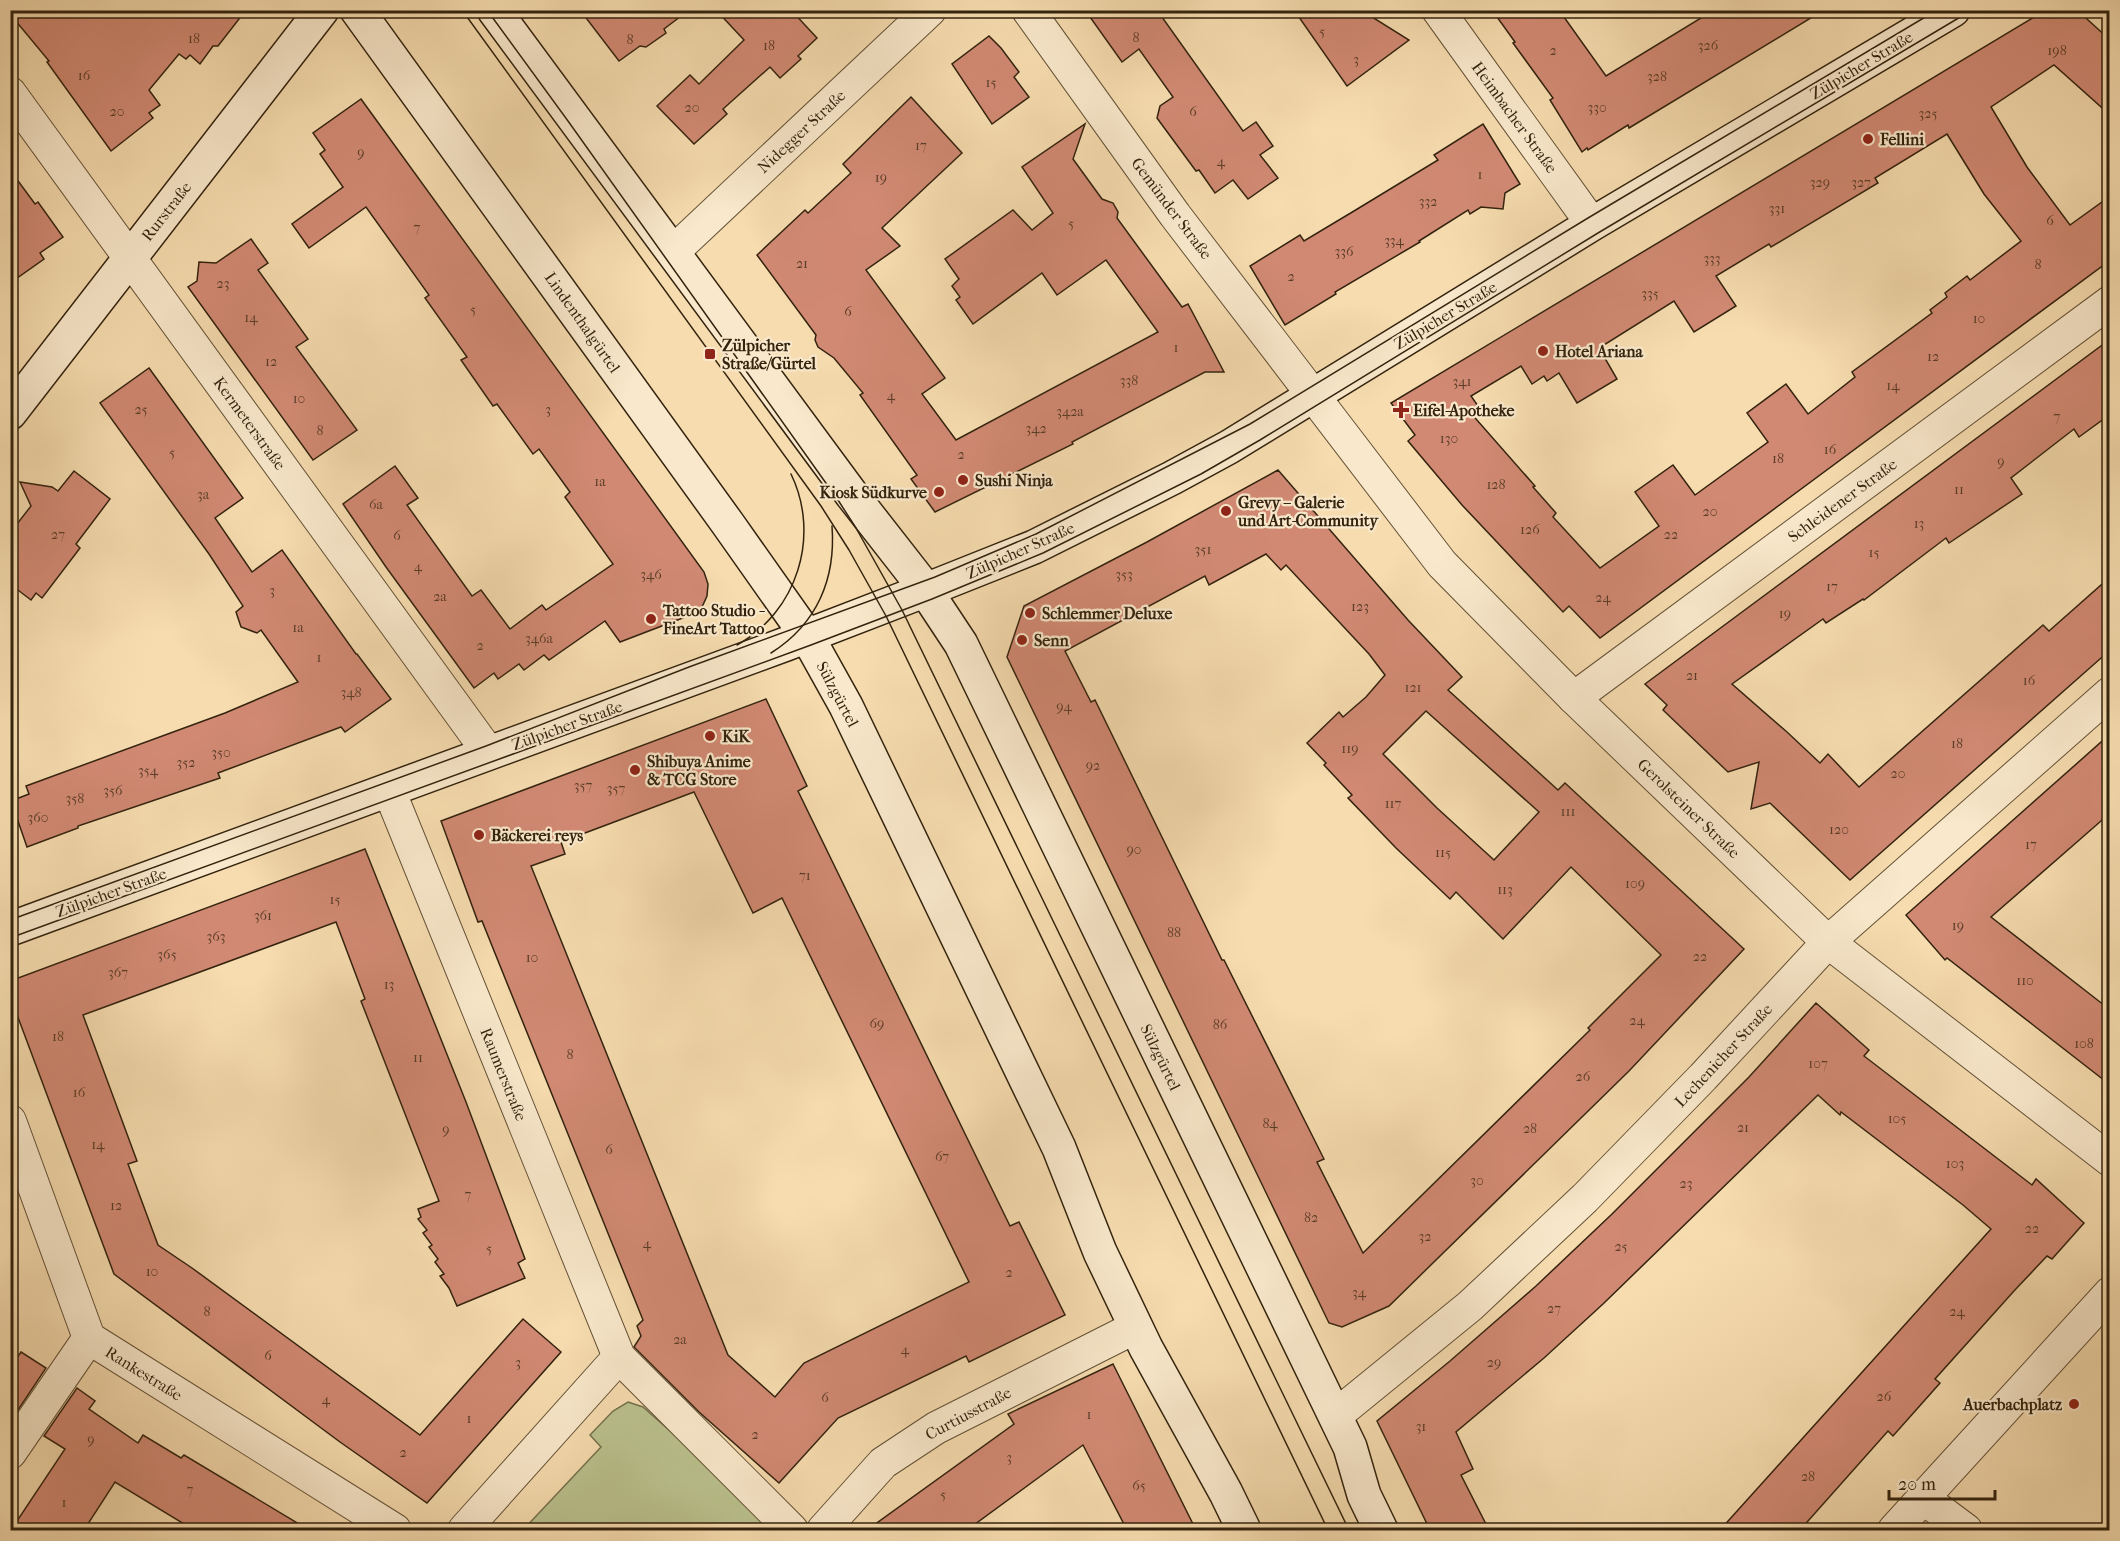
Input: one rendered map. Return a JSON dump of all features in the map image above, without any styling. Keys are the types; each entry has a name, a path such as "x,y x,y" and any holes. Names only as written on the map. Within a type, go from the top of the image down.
{"main road":[{"name":"Rurstraße","path":"10,413 321,10"},
{"name":"Lindenthalgürtel","path":"357,10 807,636"},
{"path":"494,10 852,495 926,590"},
{"name":"Zülpicher Straße","path":"10,929 807,636 1034,547 1154,487 1317,399 1592,224 1953,10"},
{"name":"Sülzgürtel","path":"926,590 962,644 1350,1447 1364,1495 1381,1530"},
{"name":"Sülzgürtel","path":"807,636 846,706 1059,1148 1100,1252 1136,1327 1244,1530"}],"street":[{"name":"Nidegger Straße","path":"673,252 930,10"},
{"name":"Gemünder Straße","path":"1028,10 1175,215 1317,399"},
{"name":"Heimbacher Straße","path":"1438,10 1592,224"},
{"name":"Kermeterstraße","path":"10,93 489,753"},
{"name":"Schleidener Straße","path":"1574,698 2109,302"},
{"name":"Gerolsteiner Straße","path":"1317,399 1442,564 1574,698 1828,942 2109,1160"},
{"name":"Lechenicher Straße","path":"1335,1416 1470,1306 1585,1198 1703,1077 1828,942 2109,693"},
{"name":"Raumerstraße","path":"389,790 619,1357 792,1530"},
{"name":"Rankestraße","path":"10,1121 90,1338 395,1530"},
{"path":"1894,1530 2109,1293"},
{"name":"Curtiusstraße","path":"824,1530 883,1463 936,1428 1136,1327"},
{"path":"10,1453 90,1338"},
{"path":"464,1530 619,1357"},
{"path":"1923,1498 1966,1530"}],"green space":[{"path":"628,1402 643,1407 782,1530 523,1530 601,1447 590,1435 613,1411"}],"building":[{"path":"10,10 246,10 218,46 213,46 200,64 190,55 186,59 179,54 149,90 160,105 149,113 153,118 111,151 47,62 49,61 10,14"},
{"path":"580,10 689,10 664,29 666,33 646,47 640,46 619,61"},
{"path":"716,10 791,10 817,38 798,56 801,59 780,78 770,67 723,109 727,114 694,144 657,106 690,75 699,84 744,40"},
{"path":"1085,10 1157,10 1243,131 1256,122 1273,146 1260,155 1278,178 1248,199 1233,180 1215,193 1157,118 1160,106 1173,97 1139,49 1122,62"},
{"path":"1294,10 1361,10 1409,40 1347,86"},
{"path":"1492,10 1559,10 1606,76 1714,10 1824,10 1629,128 1628,125 1582,152 1550,100 1553,98"},
{"path":"2046,10 2077,10 2109,39 2109,114 2054,65 1991,107 2027,167 2070,225 2109,197 2109,261 1600,638 1569,606 1563,612 1462,505 1408,441 1415,435 1391,403","holes":["1947,134 1984,194 2021,241 1970,280 1967,276 1945,293 1947,297 1930,310 1932,313 1852,372 1855,377 1808,414 1786,384 1747,413 1768,442 1695,495 1673,465 1635,492 1659,526 1600,568 1553,517 1556,513 1533,487 1535,486 1469,411 1478,406 1471,396 1521,366 1532,384 1544,376 1547,381 1559,373 1577,403 1617,379 1599,348 1674,301 1694,332 1736,306 1716,276 1769,244 1771,247 1878,183 1875,178"]},
{"path":"989,36 1019,72 1014,77 1029,97 992,124 952,64"},
{"path":"911,97 962,153 882,228 900,246 866,270 945,378 922,394 956,440 1158,332 1106,260 1057,295 1042,273 973,324 956,300 960,297 952,286 959,279 945,259 1013,210 1032,230 1053,213 1022,167 1085,124 1073,159 1102,199 1113,203 1118,212 1117,218 1182,307 1188,304 1224,372 1205,372 1072,442 1073,444 935,512 911,479 917,475 860,395 863,393 834,358 818,347 815,340 816,335 757,255 805,210 808,213 851,173 843,164"},
{"path":"361,99 704,572 708,584 707,596 702,607 693,614 620,642 605,621 549,660 544,655 524,670 519,664 498,679 494,673 474,688 343,504 395,466 418,498 407,505 472,596 481,590 510,629 542,605 546,610 613,564 565,497 570,492 539,449 533,454 497,404 493,406 461,360 467,357 425,298 429,295 366,207 309,248 292,224 343,187 320,154 325,150 313,133"},
{"path":"1483,124 1520,184 1505,193 1503,209 1481,207 1470,214 1468,210 1285,325 1250,266 1300,235 1304,241 1438,160 1434,155"},
{"path":"10,170 35,204 38,202 63,237 40,253 44,259 10,283"},
{"path":"251,239 268,263 258,270 308,339 296,347 357,430 313,460 188,287 197,281 199,262 216,263"},
{"path":"2109,340 2109,415 2079,437 2074,429 2011,478 2022,494 1949,543 1946,538 1864,600 1826,623 1823,619 1732,684 1820,763 1828,754 1859,787 2043,625 2049,631 2109,578 2109,651 1850,880 1770,803 1751,809 1759,762 1728,772 1663,710 1667,705 1645,684"},
{"path":"149,368 243,498 215,518 252,572 282,550 391,699 345,732 341,727 218,773 220,778 78,826 78,828 27,847 11,801 29,794 26,786 225,713 298,682 261,630 257,633 241,627 236,612 243,606 209,554 100,403"},
{"path":"1278,470 1408,620 1462,677 1448,690 1558,790 1565,783 1744,949 1629,1071 1389,1306 1342,1327 1329,1323 1007,657 1024,606","holes":["1266,554 1281,570 1286,565 1369,654 1385,675 1366,697 1343,717 1339,712 1307,743 1352,795 1348,798 1396,848 1450,899 1456,892 1503,939 1571,867 1661,955 1588,1028 1590,1030 1363,1253 1317,1162 1324,1159 1222,960 1095,700 1091,702 1065,651 1205,576 1209,585","1426,711 1539,812 1494,860 1383,754"]},
{"path":"74,471 110,499 76,544 80,548 42,598 36,593 31,600 10,584 10,533 31,506 20,482 52,487 58,491"},
{"path":"766,699 807,786 798,791 1010,1226 1019,1222 1065,1315 969,1362 966,1356 838,1418 779,1483 699,1412 634,1347 641,1336 637,1326 643,1320 482,921 478,922 441,821","holes":["694,792 753,913 782,898 969,1282 804,1363 775,1397 728,1355 531,866 565,854 561,842"]},
{"path":"2109,735 2109,814 1991,917 2109,1009 2109,1084 1947,958 1945,960 1906,915"},
{"path":"365,849 466,1102 525,1259 518,1263 525,1278 457,1306 449,1288 440,1276 444,1274 435,1262 438,1259 429,1247 432,1245 423,1233 427,1230 418,1219 421,1217 418,1209 439,1201 361,1001 365,999 336,922 83,1015 137,1161 128,1164 158,1245 420,1435 523,1319 561,1352 427,1503 340,1442 114,1274 10,996 10,981"},
{"path":"1816,1003 1869,1050 1864,1056 2032,1185 2036,1179 2084,1223 2052,1259 2047,1256 2014,1291 1935,1379 1940,1383 1893,1436 1888,1431 1800,1530 1720,1530 1991,1229 1841,1112 1840,1115 1818,1095 1603,1304 1544,1358 1456,1432 1473,1469 1461,1475 1489,1530 1430,1530 1377,1421 1536,1286 1611,1215 1749,1077"},
{"path":"21,1352 46,1368 14,1416 10,1414 10,1368"},
{"path":"1113,1364 1196,1530 1127,1530 1083,1445 967,1530 867,1530 1014,1424 1008,1414"},
{"path":"77,1388 95,1401 89,1409 138,1443 143,1435 181,1458 184,1455 309,1530 194,1530 115,1482 84,1530 11,1530 65,1449 44,1436"}],"tram line":[{"path":"462,10 821,506 849,550 886,616 1328,1530"},
{"path":"487,10 856,528 902,610 1349,1530"},
{"path":"10,920 486,746 689,667 935,577 1036,534 1250,424 1588,218 1937,10"},
{"path":"10,938 811,645 932,599 1043,553 1201,474 1260,440 1598,233 1972,10"},
{"path":"737,645 758,631 775,613 788,593 798,570 803,547 804,522 800,498 791,474"},
{"path":"771,653 800,628 812,614 820,598 831,564 832,526"}],"place":[{"name":"Fellini","path":"1868,139"},
{"name":"Hotel Ariana","path":"1543,351"},
{"name":"Zülpicher Straße/Gürtel","path":"710,354"},
{"name":"Eifel-Apotheke","path":"1401,410"},
{"name":"Sushi Ninja","path":"963,480"},
{"name":"Kiosk Südkurve","path":"939,492"},
{"name":"Grevy – Galerie und Art-Community","path":"1226,511"},
{"name":"Schlemmer Deluxe","path":"1030,613"},
{"name":"Tattoo Studio - FineArt Tattoo","path":"651,619"},
{"name":"Senn","path":"1022,640"},
{"name":"KiK","path":"710,736"},
{"name":"Shibuya Anime & TCG Store","path":"635,770"},
{"name":"Bäckerei reys","path":"479,835"},
{"name":"Auerbachplatz","path":"2074,1404"}]}
